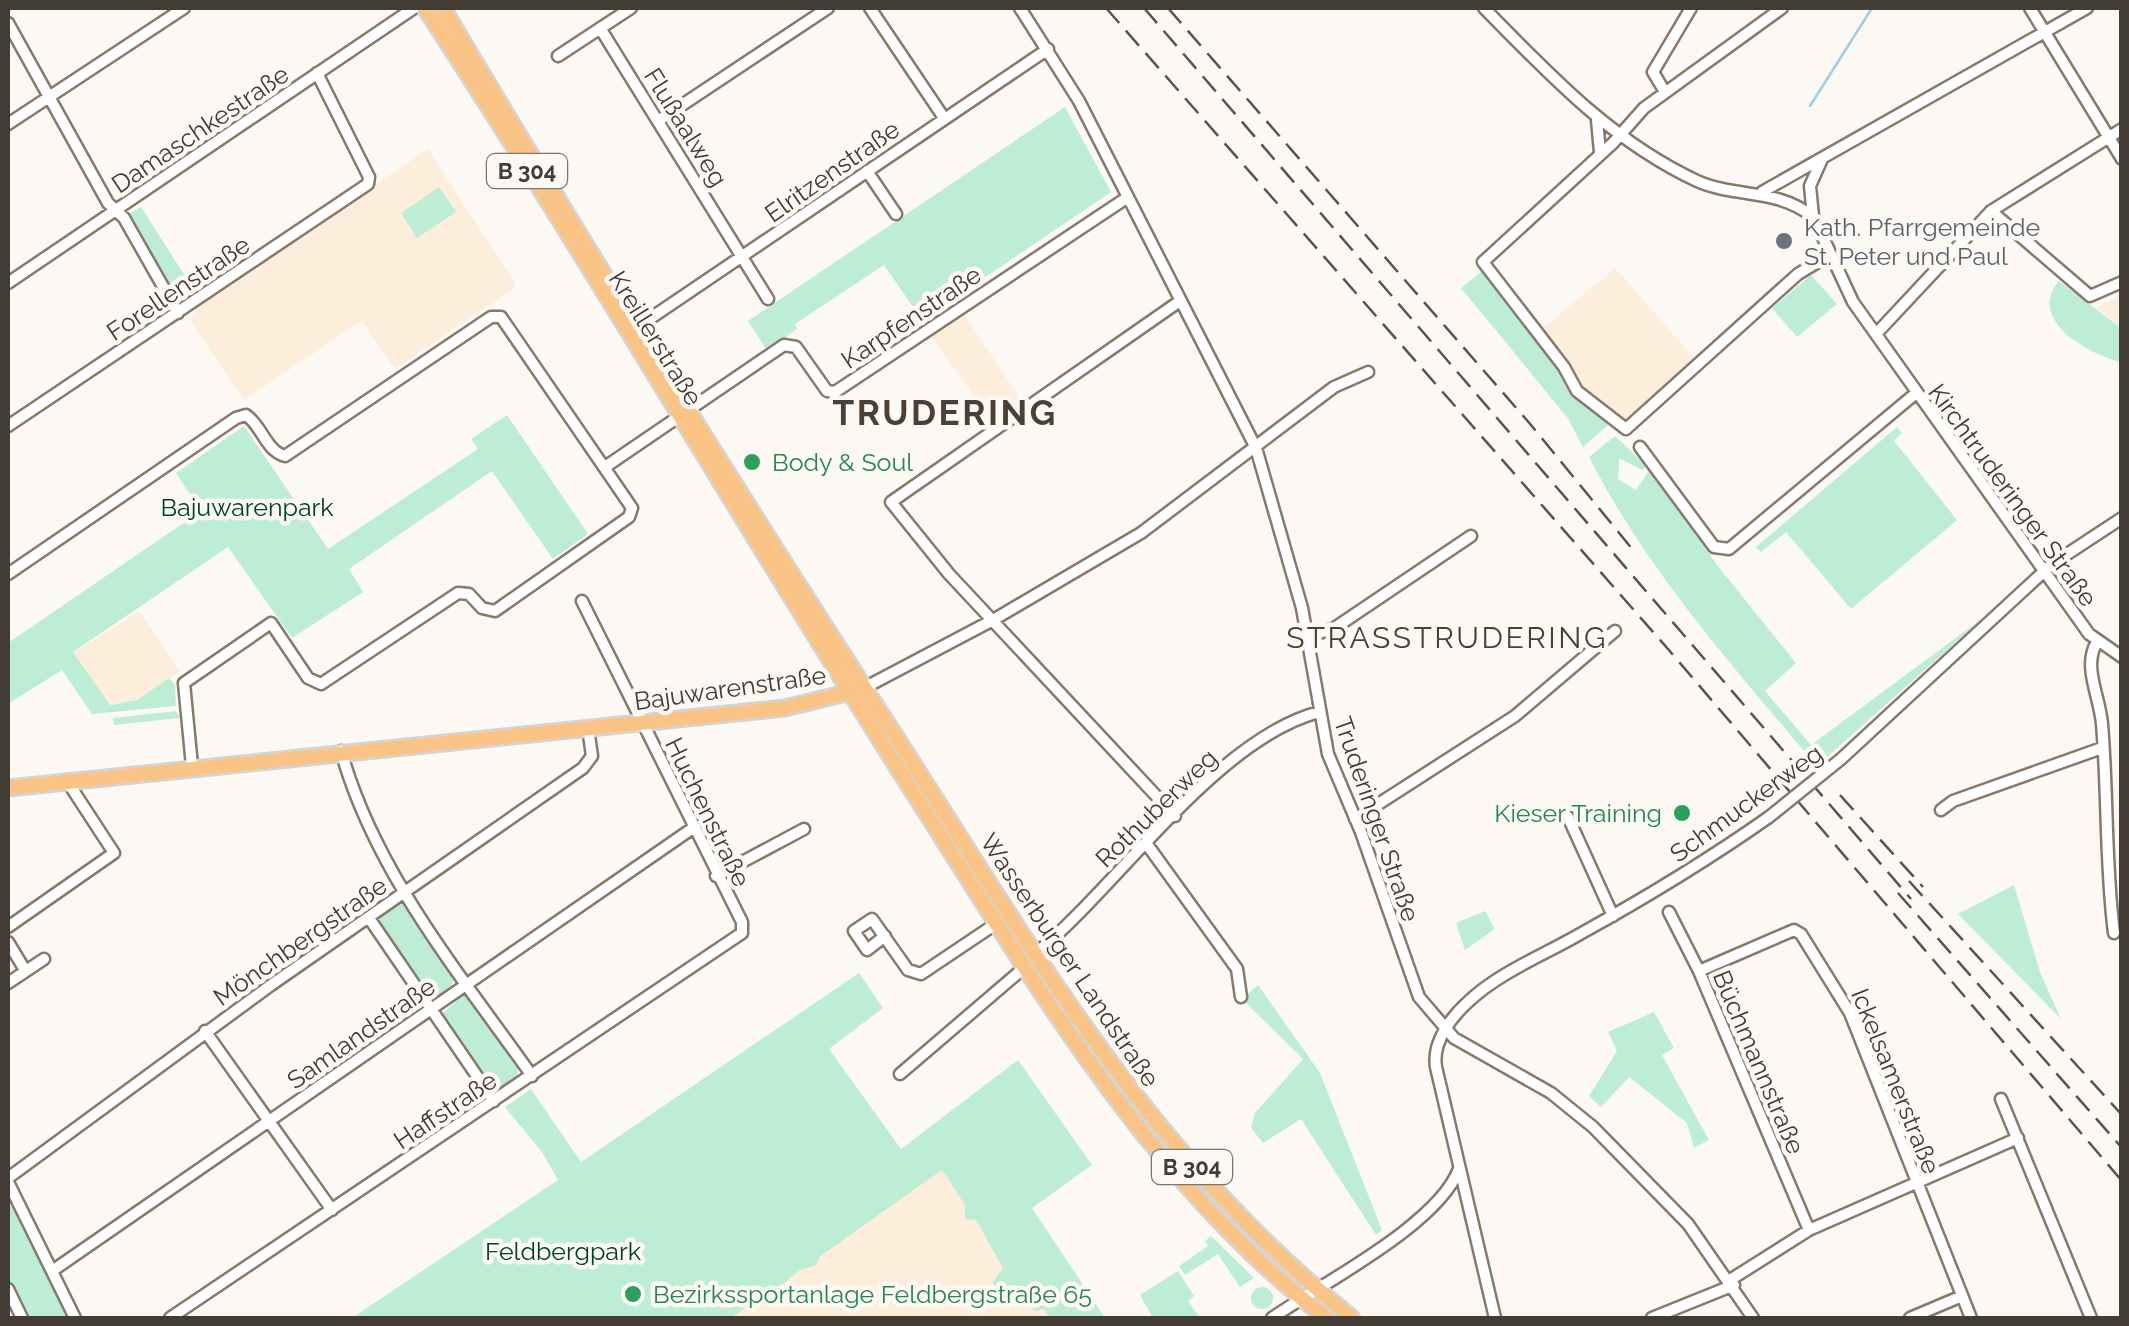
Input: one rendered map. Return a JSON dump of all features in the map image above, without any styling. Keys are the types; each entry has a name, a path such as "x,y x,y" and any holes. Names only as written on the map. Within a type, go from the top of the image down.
{"main road":[{"name":"Kreillerstraße","path":"425,8 864,688"},
{"name":"Kreillerstraße","path":"443,8 638,326 684,414 848,694"},
{"name":"Bajuwarenstraße","path":"8,788 192,766 800,707 864,688"},
{"name":"Wasserburger Landstraße","path":"864,688 1030,961 1151,1142 1221,1222 1326,1318"},
{"name":"Wasserburger Landstraße","path":"848,694 997,923 1163,1133 1260,1239 1352,1318"}],"street":[{"path":"8,124 184,8"},
{"name":"Damaschkestraße","path":"8,283 414,8"},
{"path":"558,56 631,8"},
{"path":"658,122 828,8"},
{"path":"870,8 944,118"},
{"name":"Truderinger Straße","path":"1020,8 1048,48 1128,196 1256,448 1308,636 1328,754 1413,985 1446,1030 1551,1094 1593,1127 1688,1224 1732,1282 1753,1318"},
{"path":"1484,8 1618,136 1711,186 1762,192 1785,199 1813,216"},
{"path":"1664,92 1653,72 1692,8"},
{"path":"1782,8 1664,92 1483,262 1564,367 1577,391 1626,429 1798,274 1831,254"},
{"path":"2030,8 2122,160"},
{"path":"1762,192 2087,8"},
{"path":"8,23 48,97 178,312"},
{"name":"Flußaalweg","path":"600,28 768,299"},
{"name":"Elritzenstraße","path":"638,326 1048,48"},
{"name":"Forellenstraße","path":"8,426 370,180 317,73"},
{"path":"1597,119 1600,152"},
{"path":"1876,334 1991,211 2122,129"},
{"path":"1813,216 1810,186 1822,159"},
{"path":"867,170 896,214"},
{"name":"Karpfenstraße","path":"684,414 784,346 796,347 827,391 834,392 1128,196"},
{"path":"1991,211 2084,292 2097,296 2122,282"},
{"name":"Kirchtruderinger Straße","path":"1813,216 1853,302 1915,394 2097,642 2090,662 2103,726 2107,877 2114,933"},
{"path":"1175,816 939,563 892,502 1180,302"},
{"path":"8,574 236,418 246,415 254,420 276,453 286,456 494,316 504,321 632,508 629,518 495,611 482,608 469,594 458,592 316,685 270,623 188,678 184,685 192,766"},
{"name":"Bajuwarenstraße","path":"864,688 993,620 1142,533 1334,387 1368,372"},
{"path":"1640,447 1714,547 1722,550 1743,539 1915,394"},
{"path":"605,467 684,414"},
{"name":"Schmuckerweg","path":"1446,1030 1479,992 1613,916 1769,817 1840,759 2060,557 2122,518"},
{"path":"1308,636 1334,629 1471,536"},
{"name":"Huchenstraße","path":"582,601 742,922 742,933"},
{"path":"1355,819 1514,716 1615,631"},
{"path":"2097,642 2122,657"},
{"name":"Rothuberweg","path":"900,1074 1030,961 1146,843 1260,738 1288,720 1319,712"},
{"name":"Mönchbergstraße","path":"8,1180 205,1031 583,768 592,756 588,728"},
{"path":"1941,810 1953,800 2102,748"},
{"path":"340,751 361,816 405,892 532,1076"},
{"path":"8,927 114,853 67,782"},
{"path":"1568,817 1613,916"},
{"name":"Samlandstraße","path":"52,1271 692,828"},
{"path":"716,876 804,828"},
{"path":"1146,843 1237,969 1242,997"},
{"name":"Büchmannstraße","path":"1669,912 1699,971 1809,1230"},
{"path":"369,918 494,1101"},
{"path":"885,936 908,970 921,974 997,923"},
{"name":"Ickelsamerstraße","path":"1699,971 1794,930 1801,934 1850,1013 1971,1318"},
{"name":"Haffstraße","path":"170,1318 742,933"},
{"path":"8,942 26,970"},
{"path":"8,982 44,959"},
{"path":"1446,1030 1434,1058 1495,1318"},
{"path":"205,1031 332,1210"},
{"path":"2001,1099 2091,1318"},
{"path":"1652,1318 1732,1282 1809,1230 2018,1138"},
{"path":"1272,1318 1422,1215 1446,1192 1458,1169"},
{"path":"8,1180 75,1318"},
{"path":"8,1290 22,1318"},
{"path":"1910,1318 1962,1296"}],"shaded area":[{"path":"428,149 517,286 395,369 362,321 244,400 189,319 197,313 194,308"},
{"path":"1615,268 1694,358 1623,422 1583,390 1541,330"},
{"path":"2121,293 2121,328 2097,308"},
{"path":"964,314 1022,401 993,423 931,335"},
{"path":"139,611 180,671 137,700 110,705 73,653"},
{"path":"946,1160 1050,1318 722,1318"}],"green space":[{"path":"1065,107 1111,192 922,320 884,265 795,324 797,329 767,350 748,321"},
{"path":"439,187 456,212 417,238 401,213"},
{"path":"141,207 194,290 179,300 129,214"},
{"path":"1483,270 1561,369 1570,389 1608,425 1583,447 1567,417 1461,288"},
{"path":"1811,275 1837,304 1797,337 1772,308"},
{"path":"2059,281 2121,328 2121,362 2078,343 2055,321 2050,309 2051,295"},
{"name":"Bajuwarenpark","path":"507,415 588,534 553,559 492,471 349,569 363,592 292,638 228,547 73,652 110,705 137,700 169,678 175,685 176,706 92,714 62,670 8,704 8,643 201,511 176,473 244,426 328,549 478,449 471,439"},
{"path":"1897,427 1902,433 1894,441 1957,520 1851,609 1786,532 1761,552 1756,547"},
{"path":"1615,436 1647,466 1642,470 1619,458 1618,479 1636,490 1650,469 1717,565 1796,663 1765,691 1811,745 1984,617 1817,766 1694,618 1612,499 1589,457"},
{"path":"176,711 180,718 114,725 113,718"},
{"path":"2014,885 2040,972 2061,1019 1958,914"},
{"path":"402,901 454,976 451,988 435,997 425,993 375,919"},
{"path":"1485,911 1495,929 1465,950 1456,923"},
{"name":"Feldbergpark","path":"859,973 883,1008 829,1049 901,1149 1018,1060 1092,1165 1032,1208 1105,1318 1050,1318 1044,1309 1034,1311 1021,1298 1002,1299 993,1282 1003,1268 976,1220 965,1219 965,1205 942,1170 819,1257 817,1265 800,1270 771,1294 770,1300 755,1300 750,1311 747,1307 730,1318 352,1318 558,1180 542,1152 505,1107 531,1089 581,1162"},
{"path":"1258,985 1320,1073 1382,1230 1376,1235 1301,1119 1263,1143 1251,1128 1255,1113 1303,1059 1246,1003 1245,996"},
{"path":"463,995 469,997 518,1068 517,1077 499,1088 489,1085 443,1013"},
{"path":"1654,1012 1674,1048 1662,1055 1709,1140 1694,1148 1687,1123 1629,1077 1601,1107 1589,1096 1617,1051 1608,1032"},
{"path":"8,1193 69,1318 28,1318 8,1279"},
{"path":"1211,1236 1254,1278 1240,1287 1218,1254 1185,1275 1179,1266 1208,1246 1205,1241"},
{"path":"1178,1271 1194,1296 1188,1301 1200,1318 1153,1318 1140,1295"},
{"path":"1262,1287 1270,1290 1270,1306 1262,1309 1254,1306 1251,1298 1254,1290"}],"waterway":[{"path":"1810,106 1872,8"}],"railway":[{"path":"1106,8 1668,649 2122,1181"},
{"path":"1144,8 1911,899"},
{"path":"1168,8 1531,425 1633,550"},
{"path":"1840,795 1923,887"},
{"path":"1909,881 2122,1115"},
{"path":"1898,893 2122,1148"}],"place":[{"name":"Kath. Pfarrgemeinde St. Peter und Paul","path":"1784,241"},
{"name":"Body & Soul","path":"752,462"},
{"name":"Kieser Training","path":"1682,813"},
{"name":"Bezirkssportanlage Feldbergstraße 65","path":"633,1294"}],"district":[{"name":"TRUDERING","path":"945,412"},
{"name":"STRASSTRUDERING","path":"1447,637"}]}
